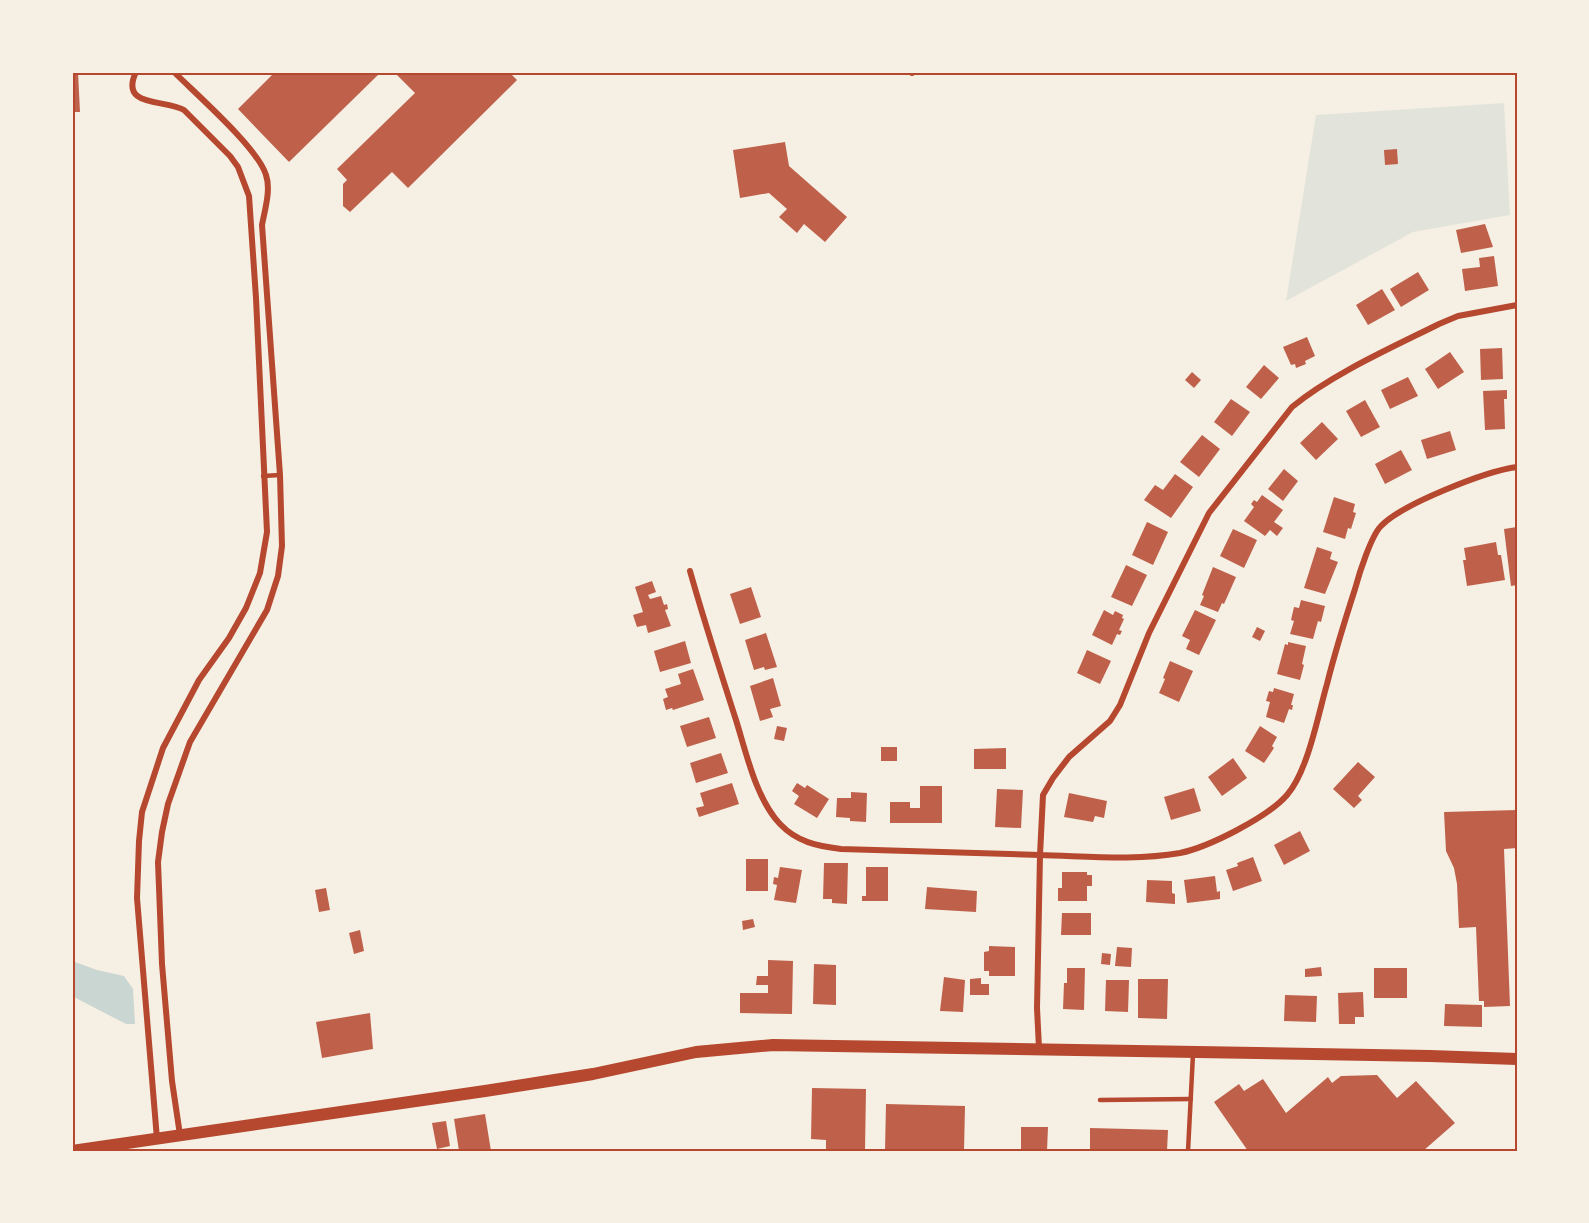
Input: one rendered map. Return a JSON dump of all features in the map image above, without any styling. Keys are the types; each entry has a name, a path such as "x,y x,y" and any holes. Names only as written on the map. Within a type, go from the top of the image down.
{"main road":[{"path":"72,1151 485,1091 734,1047 811,1044 1517,1059"}],"street":[{"path":"136,72 132,82 133,91 141,100 175,105 184,110 230,156 244,181 249,196 267,532 260,573 246,608 229,638 199,680 162,748 142,812 137,898 158,1139"},
{"path":"174,72 256,155 266,174 268,187 262,225 282,546 278,576 267,610 190,742 168,804 162,832 158,862 162,964 172,1081 180,1136"},
{"path":"1039,1048 1037,1008 1043,795 1069,757 1110,721 1120,705 1149,633 1209,513 1292,407 1306,395 1439,324 1458,316 1517,305"},
{"path":"690,572 753,772 766,803 778,823 795,837 816,846 842,849 1093,857 1181,853 1224,836 1273,808 1288,794 1300,771 1313,736 1359,576 1380,527 1397,514 1443,492 1475,478 1517,467"}],"lane":[{"path":"263,476 279,475"},
{"path":"1188,1151 1194,1051"},
{"path":"1100,1100 1191,1099"}],"shaded area":[{"path":"1504,103 1510,215 1413,232 1286,301 1316,115"},
{"path":"72,961 124,976 133,989 135,1024 126,1024 72,996"}],"building":[{"path":"72,72 78,72 80,112 72,112"},
{"path":"275,72 381,72 289,162 238,109"},
{"path":"394,72 509,72 517,80 408,188 392,172 350,212 343,206 343,184 347,180 337,169 415,93"},
{"path":"785,142 789,166 847,217 825,242 804,224 797,233 779,217 787,209 769,193 740,198 733,150"},
{"path":"1397,149 1398,164 1385,165 1384,150"},
{"path":"1485,224 1493,247 1461,253 1456,230"},
{"path":"1494,256 1498,286 1465,291 1462,269 1480,267 1479,258"},
{"path":"1418,272 1429,290 1401,307 1390,289"},
{"path":"1382,289 1395,310 1368,325 1356,305"},
{"path":"1307,337 1315,356 1305,361 1306,364 1296,368 1295,364 1291,365 1283,347"},
{"path":"1502,348 1503,379 1481,380 1480,349"},
{"path":"1450,352 1464,372 1438,389 1425,369"},
{"path":"1264,365 1279,378 1261,399 1246,387"},
{"path":"1192,372 1201,380 1194,388 1185,380"},
{"path":"1408,377 1418,396 1390,409 1381,390"},
{"path":"1507,390 1507,399 1504,399 1505,429 1485,430 1483,391"},
{"path":"1231,399 1250,412 1232,436 1214,422"},
{"path":"1365,400 1380,427 1361,437 1346,411"},
{"path":"1322,422 1338,439 1316,460 1300,443"},
{"path":"1450,431 1456,450 1427,459 1421,440"},
{"path":"1202,435 1220,449 1199,477 1180,462"},
{"path":"1401,450 1412,470 1385,484 1375,464"},
{"path":"1284,469 1298,481 1283,501 1268,489"},
{"path":"1175,474 1193,487 1171,518 1144,500 1155,485 1163,490"},
{"path":"1262,495 1283,510 1274,522 1283,528 1277,536 1270,530 1265,536 1244,521 1254,507 1251,504 1254,500 1257,502"},
{"path":"1334,497 1355,504 1353,512 1356,513 1345,539 1323,532"},
{"path":"1147,522 1168,532 1153,565 1132,555"},
{"path":"1517,527 1517,585 1511,586 1504,529"},
{"path":"1233,529 1257,540 1244,568 1220,556"},
{"path":"1496,542 1498,555 1501,555 1505,580 1467,586 1463,560 1466,560 1464,548"},
{"path":"1317,547 1332,552 1330,559 1338,562 1325,594 1304,588"},
{"path":"1126,565 1147,575 1132,606 1111,597"},
{"path":"1213,567 1236,577 1218,612 1200,605"},
{"path":"652,581 656,592 648,595 650,599 661,596 664,605 667,604 668,609 665,610 671,626 648,633 646,625 637,627 633,615 643,612 635,587"},
{"path":"751,587 761,617 740,624 730,594"},
{"path":"1301,600 1325,606 1313,639 1290,634 1294,621 1291,620 1294,607 1299,608"},
{"path":"1104,610 1113,615 1115,611 1123,615 1124,619 1119,630 1122,631 1120,635 1117,634 1112,645 1092,635"},
{"path":"1195,610 1216,620 1199,655 1186,649 1190,640 1182,636"},
{"path":"1257,627 1265,631 1260,641 1252,637"},
{"path":"766,633 777,667 754,670 745,640"},
{"path":"685,641 691,663 660,672 654,651"},
{"path":"1288,642 1306,646 1300,680 1277,674 1285,644 1288,645"},
{"path":"1087,650 1111,661 1100,684 1077,673"},
{"path":"1170,661 1193,671 1179,702 1159,693"},
{"path":"693,669 704,700 666,710 663,699 668,697 665,689 681,684 678,674"},
{"path":"773,678 781,706 770,709 773,717 760,721 750,686"},
{"path":"1274,688 1294,694 1292,710 1289,709 1284,723 1266,717 1270,702 1266,701 1269,691 1273,692"},
{"path":"709,717 716,738 687,747 680,726"},
{"path":"777,726 787,728 784,741 774,739"},
{"path":"1260,726 1277,737 1272,746 1274,748 1264,763 1245,751"},
{"path":"881,747 897,747 897,761 881,761"},
{"path":"1006,748 1006,769 974,769 974,749"},
{"path":"721,753 728,773 696,783 690,763"},
{"path":"1233,758 1247,778 1222,796 1208,777"},
{"path":"1358,762 1375,777 1358,796 1362,800 1354,808 1333,789"},
{"path":"732,783 739,804 699,817 696,808 704,806 700,793"},
{"path":"797,783 805,788 807,785 829,799 817,818 794,804 799,796 792,791"},
{"path":"920,786 942,786 942,823 890,823 890,802 910,802 910,808 920,808"},
{"path":"1194,788 1201,811 1171,820 1164,797"},
{"path":"997,789 1023,790 1021,828 995,827"},
{"path":"851,792 867,793 866,822 836,817 837,798 851,798"},
{"path":"1069,793 1107,801 1104,818 1095,816 1093,822 1064,817"},
{"path":"1517,810 1517,848 1504,849 1510,1006 1484,1007 1484,1001 1479,1001 1476,927 1459,928 1457,884 1454,868 1446,851 1444,812"},
{"path":"1300,831 1310,851 1284,865 1274,845"},
{"path":"1253,857 1262,881 1233,891 1226,870"},
{"path":"746,859 768,859 768,891 746,891"},
{"path":"824,863 848,863 847,904 832,903 832,899 823,899"},
{"path":"780,867 802,870 796,903 774,900 777,885 773,884 774,877 778,878"},
{"path":"866,867 888,867 888,901 862,901 862,896 866,896"},
{"path":"1062,872 1087,872 1087,875 1092,875 1092,886 1087,886 1087,901 1058,901 1058,888 1062,888"},
{"path":"1215,876 1220,899 1187,903 1184,880"},
{"path":"1147,880 1172,881 1175,904 1146,902"},
{"path":"927,887 977,891 976,912 925,909"},
{"path":"326,888 330,910 319,912 315,890"},
{"path":"1062,913 1091,913 1091,935 1061,935"},
{"path":"753,919 755,927 743,930 742,921"},
{"path":"360,930 364,951 354,954 349,933"},
{"path":"989,946 1015,947 1015,976 989,976 989,971 984,971 984,952 989,951"},
{"path":"1117,947 1132,948 1131,967 1115,966"},
{"path":"1102,953 1111,954 1110,965 1101,964"},
{"path":"768,960 793,961 792,1014 740,1013 740,993 768,993 768,985 756,985 757,976 768,976"},
{"path":"814,964 836,965 836,1005 813,1004"},
{"path":"1321,967 1322,976 1305,977 1305,969"},
{"path":"1067,968 1085,968 1084,1010 1063,1009"},
{"path":"1374,968 1407,968 1407,998 1374,998"},
{"path":"944,977 965,980 963,1012 940,1011"},
{"path":"981,978 981,984 989,984 989,995 970,995 970,979"},
{"path":"1138,979 1168,979 1167,1019 1138,1018"},
{"path":"1106,980 1129,980 1128,1012 1105,1011"},
{"path":"1363,992 1364,1017 1355,1017 1355,1024 1339,1024 1338,993"},
{"path":"1285,995 1317,996 1316,1022 1284,1021"},
{"path":"1445,1004 1482,1005 1482,1027 1444,1026"},
{"path":"370,1013 373,1049 322,1058 316,1022"},
{"path":"1377,1075 1397,1098 1416,1081 1455,1123 1423,1151 1248,1151 1214,1102 1239,1084 1244,1091 1263,1079 1286,1113 1328,1077 1332,1083 1341,1076"},
{"path":"812,1088 866,1089 865,1151 826,1151 826,1140 811,1139"},
{"path":"886,1104 965,1106 964,1151 885,1151"},
{"path":"485,1114 491,1151 459,1151 454,1119"},
{"path":"446,1121 450,1146 437,1149 432,1123"},
{"path":"1021,1127 1048,1127 1047,1151 1021,1151"},
{"path":"1090,1128 1168,1130 1167,1151 1090,1151"}]}
